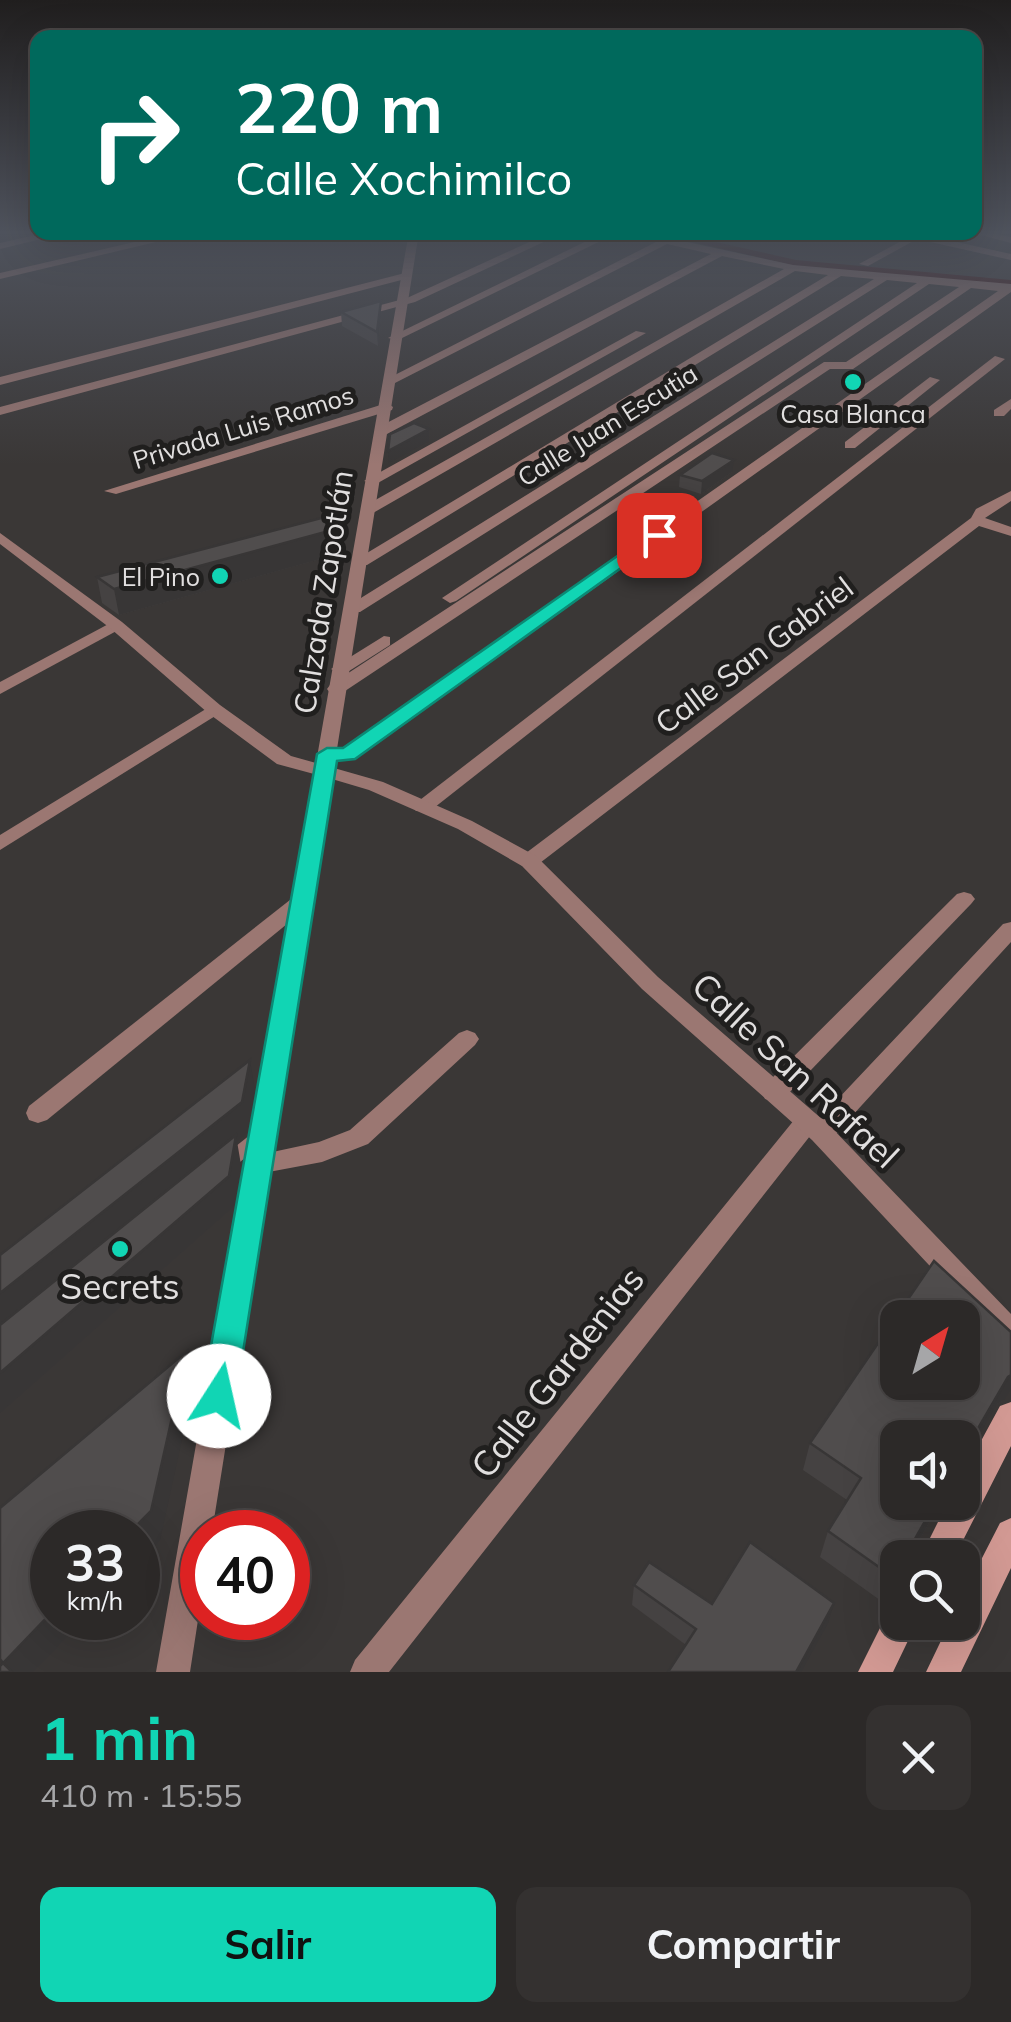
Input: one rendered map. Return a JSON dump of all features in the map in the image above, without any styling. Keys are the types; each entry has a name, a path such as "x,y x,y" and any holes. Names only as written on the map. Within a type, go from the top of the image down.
{"main road":[{"path":"946,1540 1011,1416"},
{"path":"944,1672 1011,1534"},
{"path":"875,1672 892,1640"}],"street":[{"path":"0,381 278,309"},
{"path":"0,411 374,309"},
{"name":"Calzada Zapotlán","path":"173,1672 338,679 362,562 360,520 388,407 399,309"},
{"path":"394,338 454,309"},
{"path":"389,381 531,309"},
{"path":"382,430 613,309"},
{"path":"360,520 723,309"},
{"path":"362,562 779,309"},
{"name":"Calle Juan Escutia","path":"354,610 833,309"},
{"path":"338,679 886,309"},
{"path":"338,679 828,365 849,366 933,309"},
{"path":"325,764 348,755 978,309"},
{"path":"371,481 640,333"},
{"path":"423,806 999,359"},
{"path":"850,444 934,380"},
{"path":"846,403 890,414"},
{"path":"999,413 1011,403"},
{"name":"Privada Luis Ramos","path":"111,491 388,407"},
{"name":"Calle San Gabriel","path":"529,861 976,520 981,512 1011,494"},
{"path":"976,520 1011,532"},
{"name":"Calle San Rafael","path":"0,537 116,624 214,709 284,760 325,764 423,806 529,861 650,983 814,1127 1011,1334"},
{"path":"83,599 102,594"},
{"path":"0,689 116,624"},
{"path":"0,844 214,709"},
{"path":"774,1092 964,899"},
{"path":"38,1113 302,901"},
{"name":"Calle Gardenias","path":"367,1672 814,1127 1011,929"},
{"path":"258,1164 322,1152 358,1137 466,1039"}],"lane":[{"path":"205,1181 264,1133"}],"building":[{"path":"380,309 377,332 341,312"},
{"path":"414,423 429,429 388,451 390,434"},
{"path":"712,453 734,460 702,481 680,475"},
{"path":"344,512 340,528 114,589 97,577"},
{"path":"250,1060 242,1102 0,1293 0,1255"},
{"path":"236,1135 229,1176 0,1373 0,1325"},
{"path":"934,1261 976,1300 907,1300"},
{"path":"980,1303 1011,1332 1011,1375 980,1425 980,1420 880,1420 880,1520 926,1520 914,1540 880,1540 880,1568 828,1531 861,1478 810,1443 880,1340 880,1400 980,1400"},
{"path":"187,1351 151,1510 30,1510 30,1635 3,1663 0,1508"},
{"path":"750,1542 834,1603 796,1672 668,1672 696,1629 634,1585 649,1562 712,1604"},
{"path":"3,1663 12,1672 0,1672"}],"place":[{"name":"Casa Blanca","path":"853,382"},
{"name":"El Pino","path":"220,576"},
{"name":"Secrets","path":"120,1249"}],"route":[{"path":"219,1396 327,754 348,755 659,535"}]}
